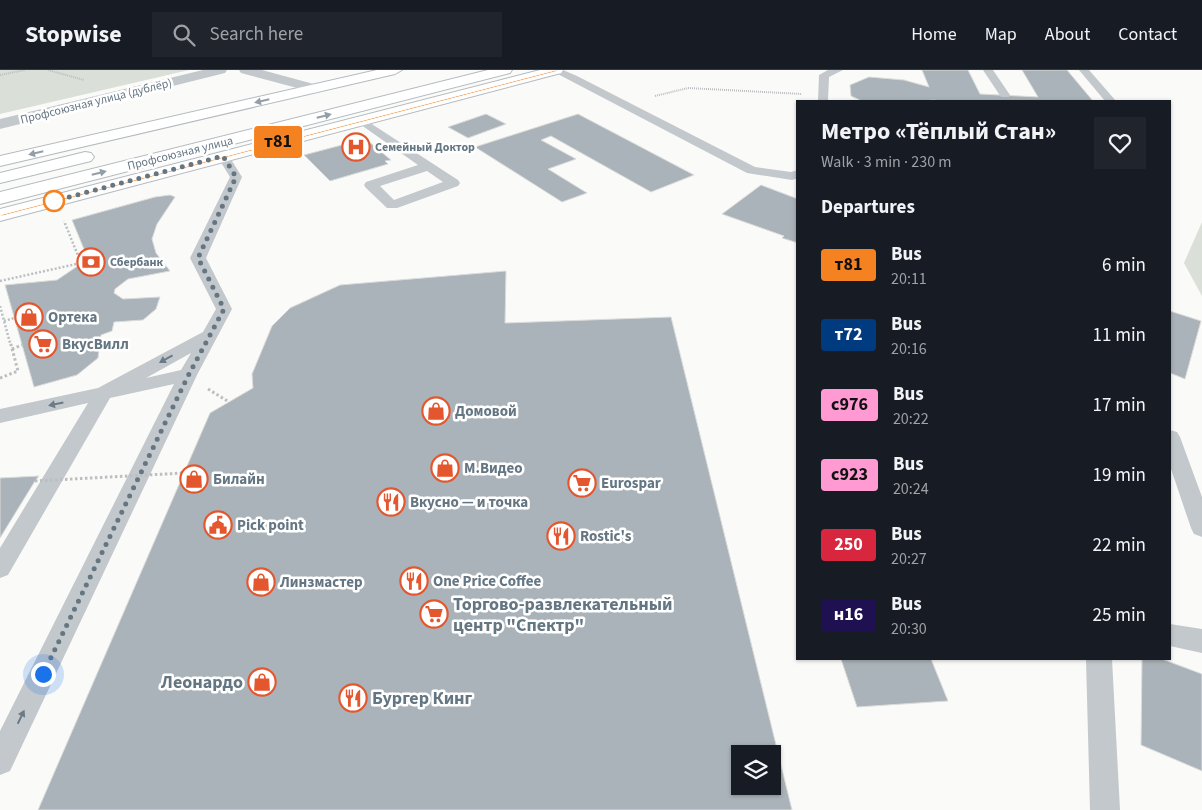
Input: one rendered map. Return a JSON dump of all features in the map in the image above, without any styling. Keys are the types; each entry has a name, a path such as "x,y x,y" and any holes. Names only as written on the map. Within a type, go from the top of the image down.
{"main road":[{"path":"0,161 395,70"},
{"name":"Профсоюзная улица","path":"0,198 505,70"},
{"name":"Профсоюзная улица","path":"0,215 556,70"},
{"name":"Профсоюзная улица","path":"0,178 410,77"}],"street":[{"name":"Профсоюзная улица (дублёр)","path":"0,124 220,70"},
{"path":"246,70 316,89"}],"lane":[{"path":"556,70 752,170 792,176 796,175"},
{"path":"823,98 824,75 838,70"},
{"path":"988,70 1005,95"},
{"path":"1084,70 1110,100"},
{"path":"361,120 428,166 454,184 392,205 371,185 428,166"},
{"path":"0,761 188,376 224,309 198,258 236,177 223,156"},
{"path":"0,568 104,394 209,336"},
{"path":"0,416 188,376"},
{"path":"1171,440 1202,528"},
{"path":"1171,635 1202,641"},
{"path":"1099,660 1106,810"}],"path":[{"path":"0,75 25,70"},
{"path":"48,70 84,80"},
{"path":"625,104 688,88 823,98"},
{"path":"0,281 81,263 64,221"},
{"path":"0,306 18,370 0,378"},
{"path":"4,321 14,318"},
{"path":"12,349 22,345"},
{"path":"35,481 184,473"}],"shaded area":[{"path":"0,70 189,70 0,114"},
{"path":"1202,222 1202,296 1184,263"}],"building":[{"path":"922,70 968,70 980,94 1038,97 1022,70 1067,70 1092,100 860,100 851,96 850,85 869,77 904,80 929,87"},
{"path":"486,114 506,124 468,138 448,127"},
{"path":"578,114 694,175 651,192 551,136 541,140 576,159 548,169 587,193 562,202 475,147"},
{"path":"361,140 363,142 368,141 391,160 385,161 388,164 330,181 304,155"},
{"path":"761,185 796,198 796,242 782,238 784,236 722,214"},
{"path":"170,195 175,197 157,224 152,239 156,253 170,271 128,279 115,289 114,293 123,299 160,297 156,309 143,320 114,322 112,331 101,335 98,358 77,375 34,387 5,285 57,280 88,259 72,220 155,197"},
{"name":"Торгово-развлекательный центр \"Спектр\"","path":"506,271 505,323 671,317 776,745 731,745 731,795 781,795 781,765 792,810 38,810 210,413 253,388 252,374 272,326 290,308 340,285"},
{"path":"1171,311 1201,321 1185,379 1171,373"},
{"path":"39,476 35,481 0,538 0,478"},
{"path":"841,660 931,660 948,701 857,707"},
{"path":"1142,660 1165,660 1202,674 1202,771 1141,745"}],"bus line":[{"name":"т81","path":"0,215 556,70"}],"place":[{"name":"Семейный Доктор","path":"356,147"},
{"name":"Сбербанк","path":"91,262"},
{"name":"Ортека","path":"29,317"},
{"name":"ВкусВилл","path":"43,344"},
{"name":"Домовой","path":"436,411"},
{"name":"М.Видео","path":"445,468"},
{"name":"Билайн","path":"194,479"},
{"name":"Eurospar","path":"582,483"},
{"name":"Вкусно — и точка","path":"391,502"},
{"name":"Pick point","path":"218,525"},
{"name":"Rostic's","path":"561,536"},
{"name":"One Price Coffee","path":"414,581"},
{"name":"Линзмастер","path":"261,582"},
{"name":"Торгово-развлекательный центр \"Спектр\"","path":"434,614"},
{"name":"Леонардо","path":"262,682"},
{"name":"Бургер Кинг","path":"353,698"}],"route":[{"path":"43,674 188,376 224,309 198,258 236,177 223,156 54,201"}]}
